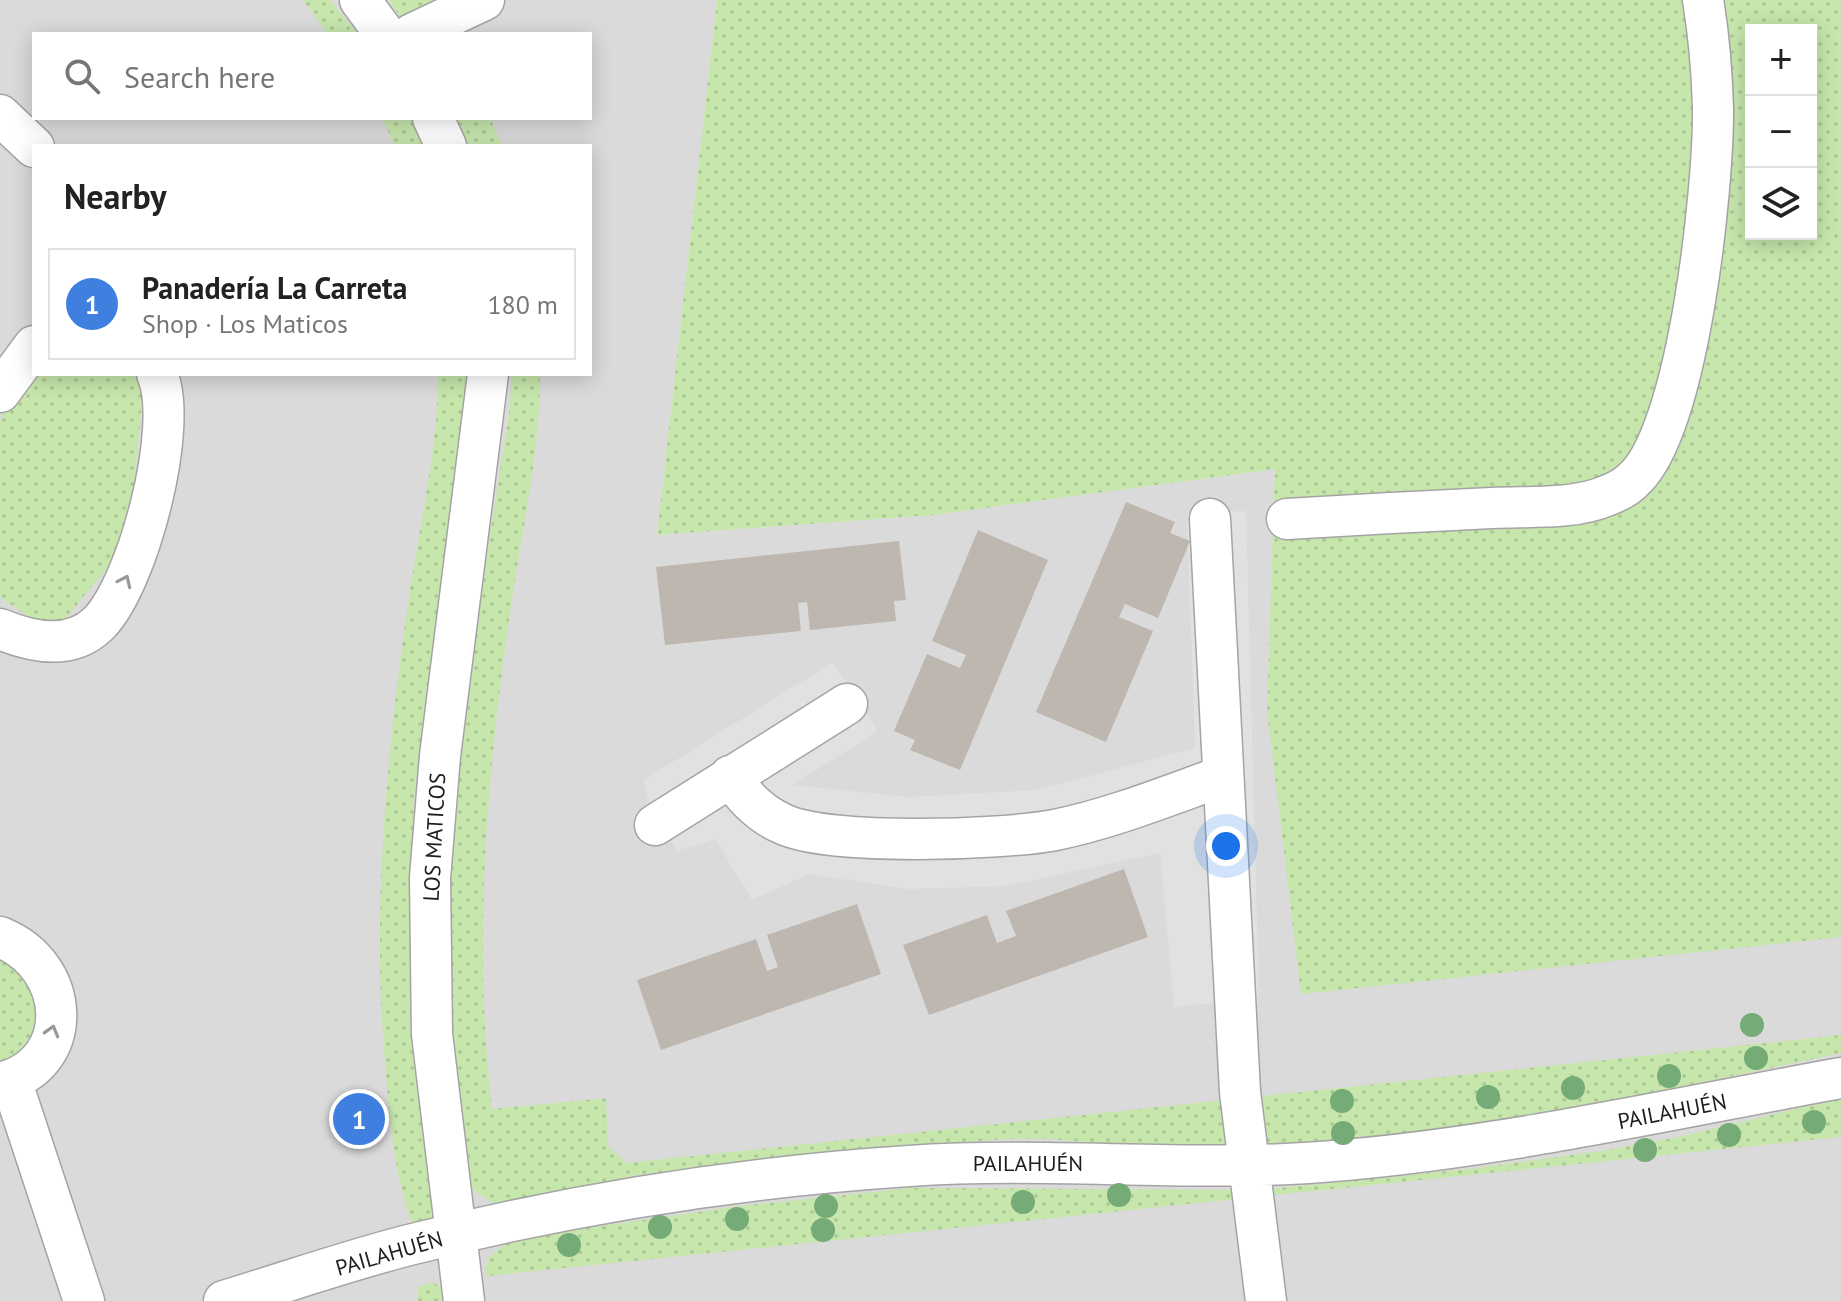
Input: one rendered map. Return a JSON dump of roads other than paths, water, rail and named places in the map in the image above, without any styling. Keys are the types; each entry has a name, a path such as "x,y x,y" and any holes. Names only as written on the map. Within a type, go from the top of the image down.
{"street":[{"path":"360,0 384,32"},
{"path":"416,32 484,0"},
{"path":"1287,519 1557,505 1605,497 1633,481 1651,455 1665,424 1681,366 1700,269 1712,159 1713,109 1703,0"},
{"path":"0,115 32,145"},
{"path":"434,120 445,144"},
{"path":"0,392 32,349"},
{"path":"0,629 34,642 54,642 97,625 117,598 145,528 153,489 162,436 162,386 158,376"},
{"name":"LOS MATICOS","path":"464,1301 432,1034 430,878 440,756 488,376"},
{"path":"1210,519 1247,1167 1266,1301"},
{"path":"655,825 847,704"},
{"path":"730,776 745,799 783,825 828,834 987,838 1053,830 1117,814 1223,776"},
{"path":"0,937 19,945 38,960 50,980 57,1003 55,1027 46,1049 32,1067 6,1082 84,1301"},
{"name":"PAILAHUÉN","path":"224,1301 455,1234 646,1194 794,1175 995,1162 1247,1167 1431,1152 1519,1139 1841,1078"}],"place":[{"name":"Panadería La Carreta","path":"359,1119"}]}
